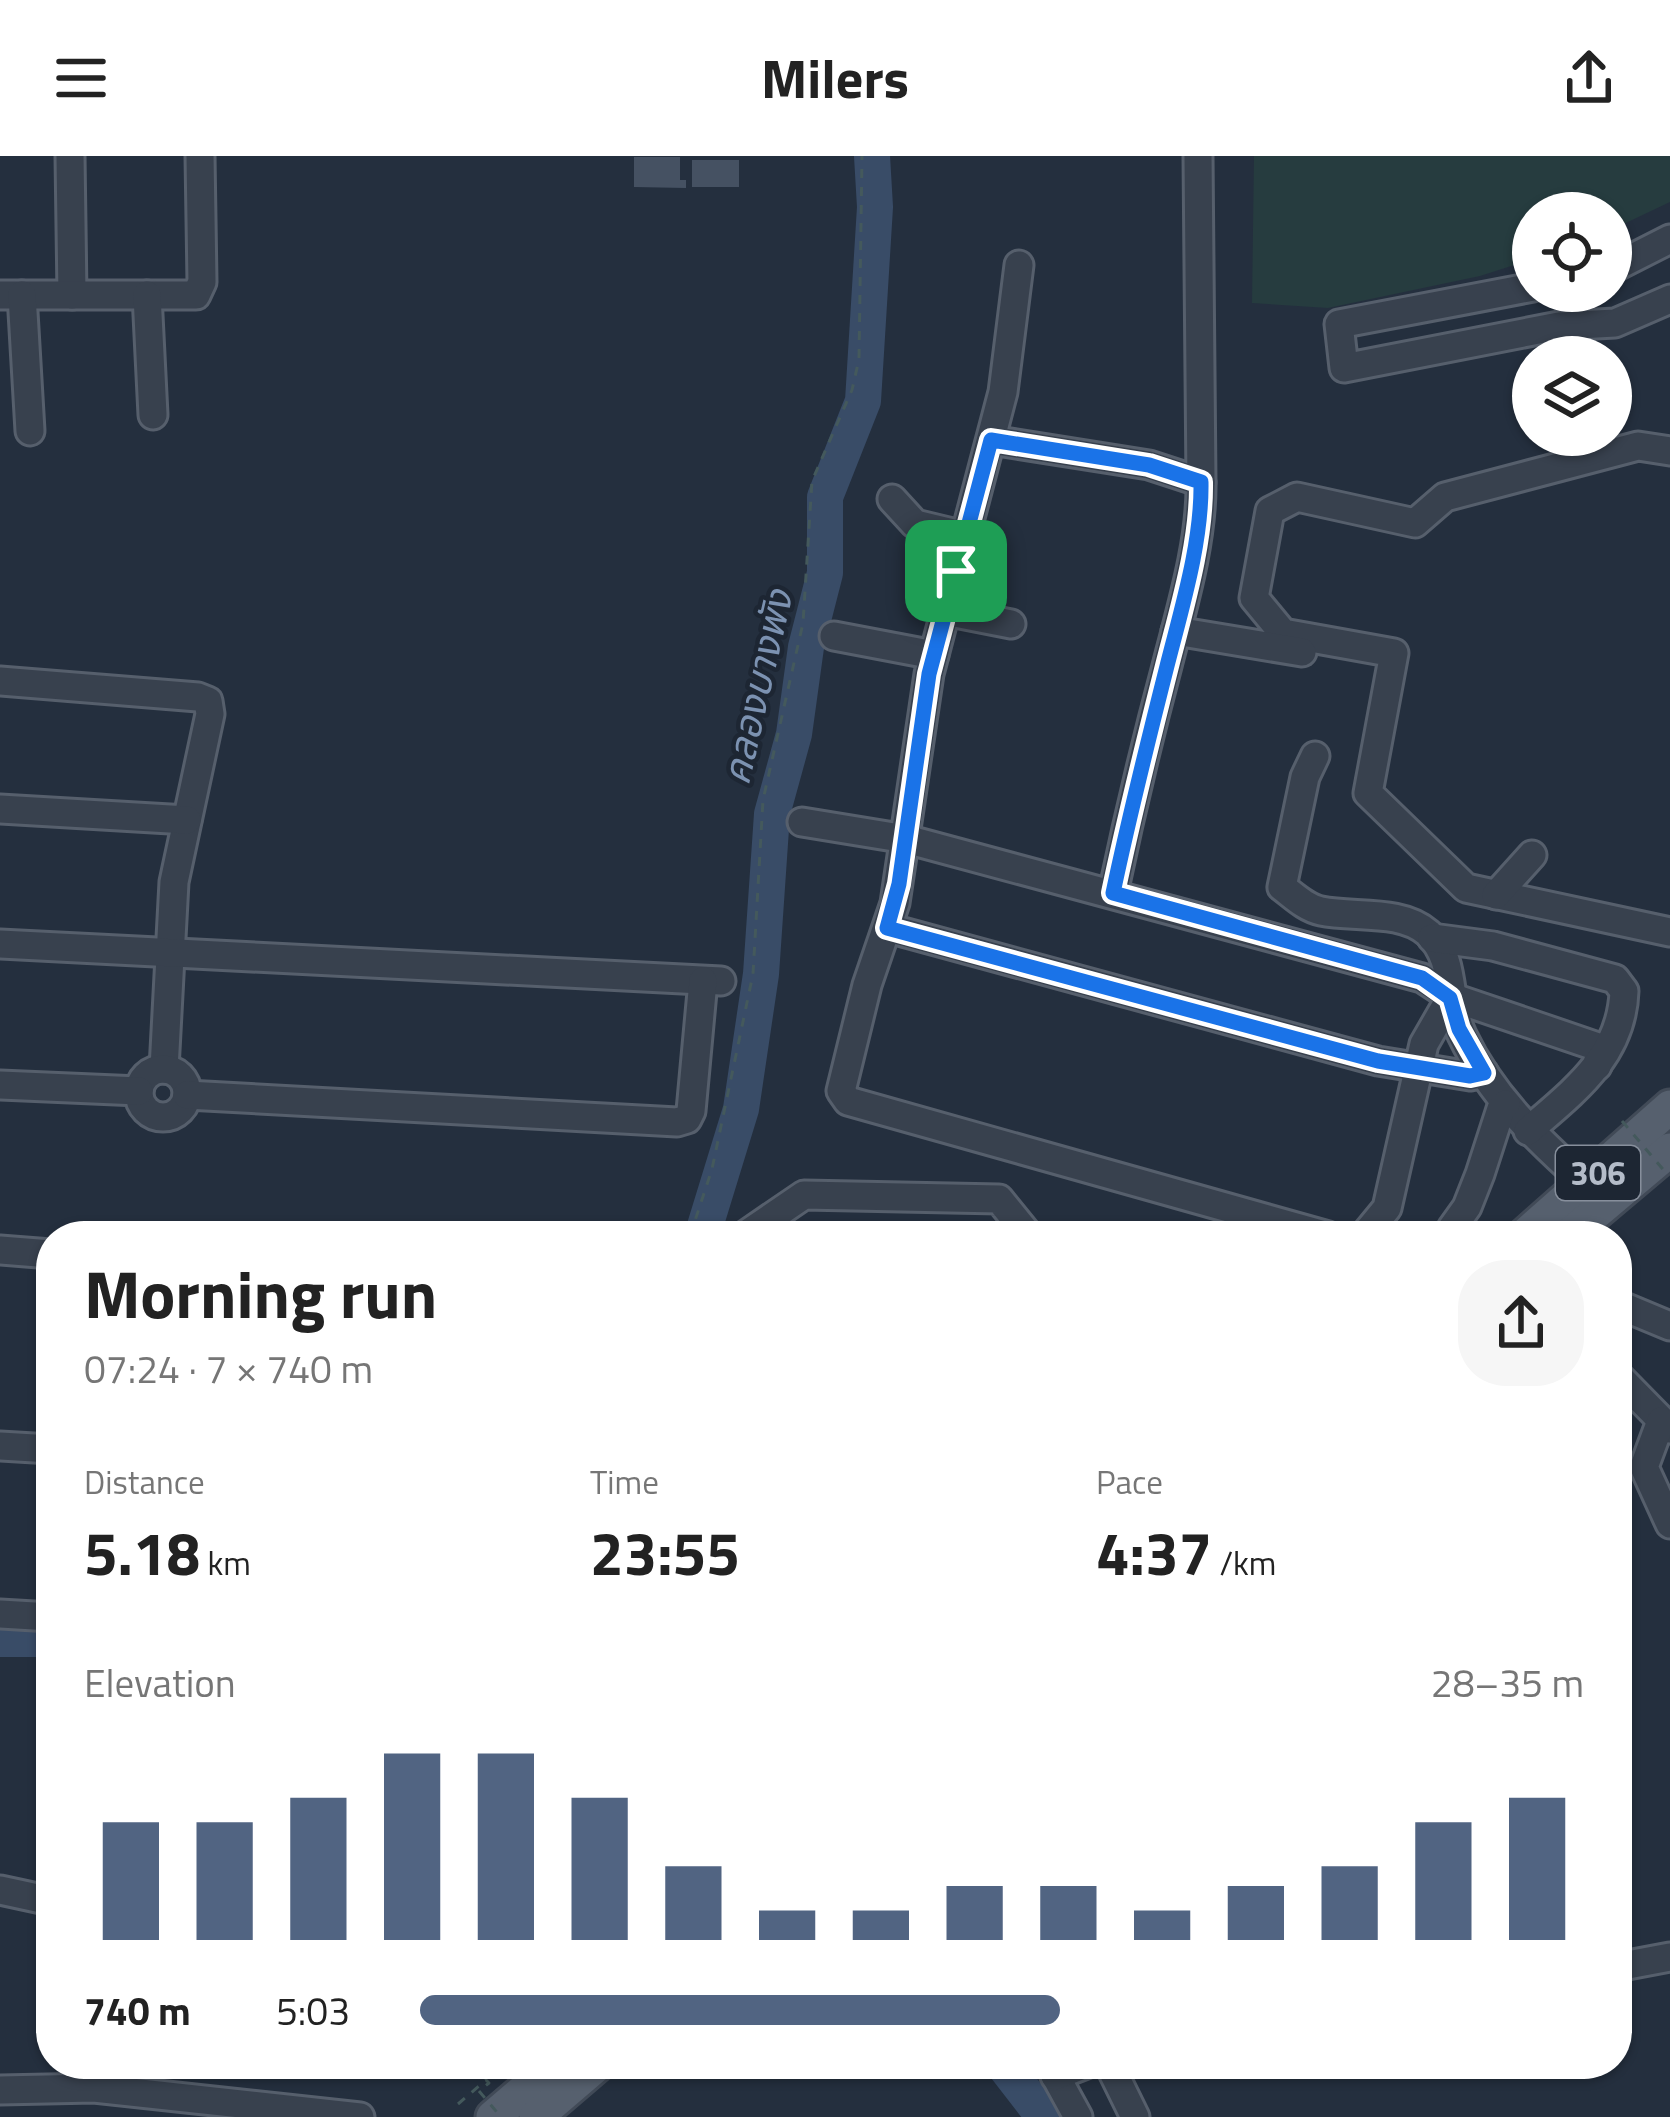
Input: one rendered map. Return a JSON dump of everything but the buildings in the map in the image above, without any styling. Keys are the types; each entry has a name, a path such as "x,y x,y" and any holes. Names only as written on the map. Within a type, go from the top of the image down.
{"main road":[{"name":"306","path":"1580,1207 1670,1107"},
{"name":"306","path":"1553,1221 1668,1162"},
{"path":"491,2108 533,2079"},
{"path":"536,2117 580,2079"}],"street":[{"path":"70,156 72,295"},
{"path":"30,431 11,296 196,295 201,289 200,156"},
{"path":"1113,893 1201,506 1198,156"},
{"path":"1632,258 1670,239"},
{"path":"1019,265 1004,392 934,655 906,839 842,1091 848,1101 1275,1221"},
{"path":"1512,291 1339,324 1344,368 1559,326 1616,323 1670,299"},
{"path":"147,295 153,415"},
{"path":"1556,312 1559,326"},
{"path":"991,440 1149,465 1201,482"},
{"path":"1670,451 1638,446 1445,496 1415,523 1297,496 1270,511 1254,598 1282,633 1394,653 1368,793 1466,888 1670,932"},
{"path":"892,499 915,524 965,536"},
{"path":"946,611 1011,624"},
{"path":"1176,631 1314,654"},
{"path":"834,636 934,655"},
{"path":"0,681 208,701 210,714 174,882 164,1069"},
{"path":"1315,756 1305,778 1282,887 1316,910 1408,921 1432,938 1446,955 1459,1029 1484,1073 1580,1207"},
{"path":"0,808 188,820"},
{"path":"802,822 906,839 1422,978 1450,998 1594,1046 1599,1054 1597,1066"},
{"path":"1496,895 1532,856"},
{"path":"887,928 1378,1061 1470,1076 1484,1073"},
{"path":"1432,938 1492,946 1615,980 1624,992 1610,1053 1528,1131"},
{"path":"0,944 712,981 691,1111 677,1122 187,1095"},
{"path":"1376,1221 1387,1208 1417,1067 1435,1020 1450,998"},
{"path":"164,1069 182,1077 187,1095 178,1111 161,1117 145,1108 139,1091 147,1075 164,1069"},
{"path":"0,1085 139,1091"},
{"path":"1457,1221 1467,1207 1506,1104"},
{"path":"766,1221 804,1195 999,1198 1018,1221"},
{"path":"0,1250 36,1252"},
{"path":"1632,1310 1670,1326"},
{"path":"1632,1391 1665,1425 1644,1467 1670,1524"},
{"path":"0,1446 36,1448"},
{"path":"0,1614 36,1616"},
{"path":"0,1890 36,1898"},
{"path":"1632,1964 1670,1957"},
{"path":"0,2090 75,2079"},
{"path":"99,2079 130,2105 259,2106 360,2117"},
{"path":"1057,2079 1078,2117"},
{"path":"1116,2079 1135,2117"},
{"path":"259,2106 288,2117"}],"path":[{"path":"695,1221 712,1169 753,974 763,800 803,623 812,481 852,390 859,359 862,156"},
{"path":"1622,1121 1668,1162"},
{"path":"458,2104 486,2080 491,2108"}],"green space":[{"path":"1254,156 1670,156 1670,202 1632,220 1632,192 1512,192 1512,266 1328,308 1252,303"}],"waterway":[{"name":"คลองบางพัง","path":"707,1221 741,1109 761,974 772,814 794,734 806,647 825,573 825,497 863,401 875,207 872,156"},
{"path":"0,1639 36,1639"},
{"name":"คลองบางพัง","path":"1015,2079 1044,2117"}],"route":[{"path":"991,440 1149,465 1201,482 1201,506 1180,614 1134,789 1113,893 1422,978 1450,998 1459,1029 1484,1073 1470,1076 1378,1061 887,928 899,884 929,674 956,571 991,440"}]}
